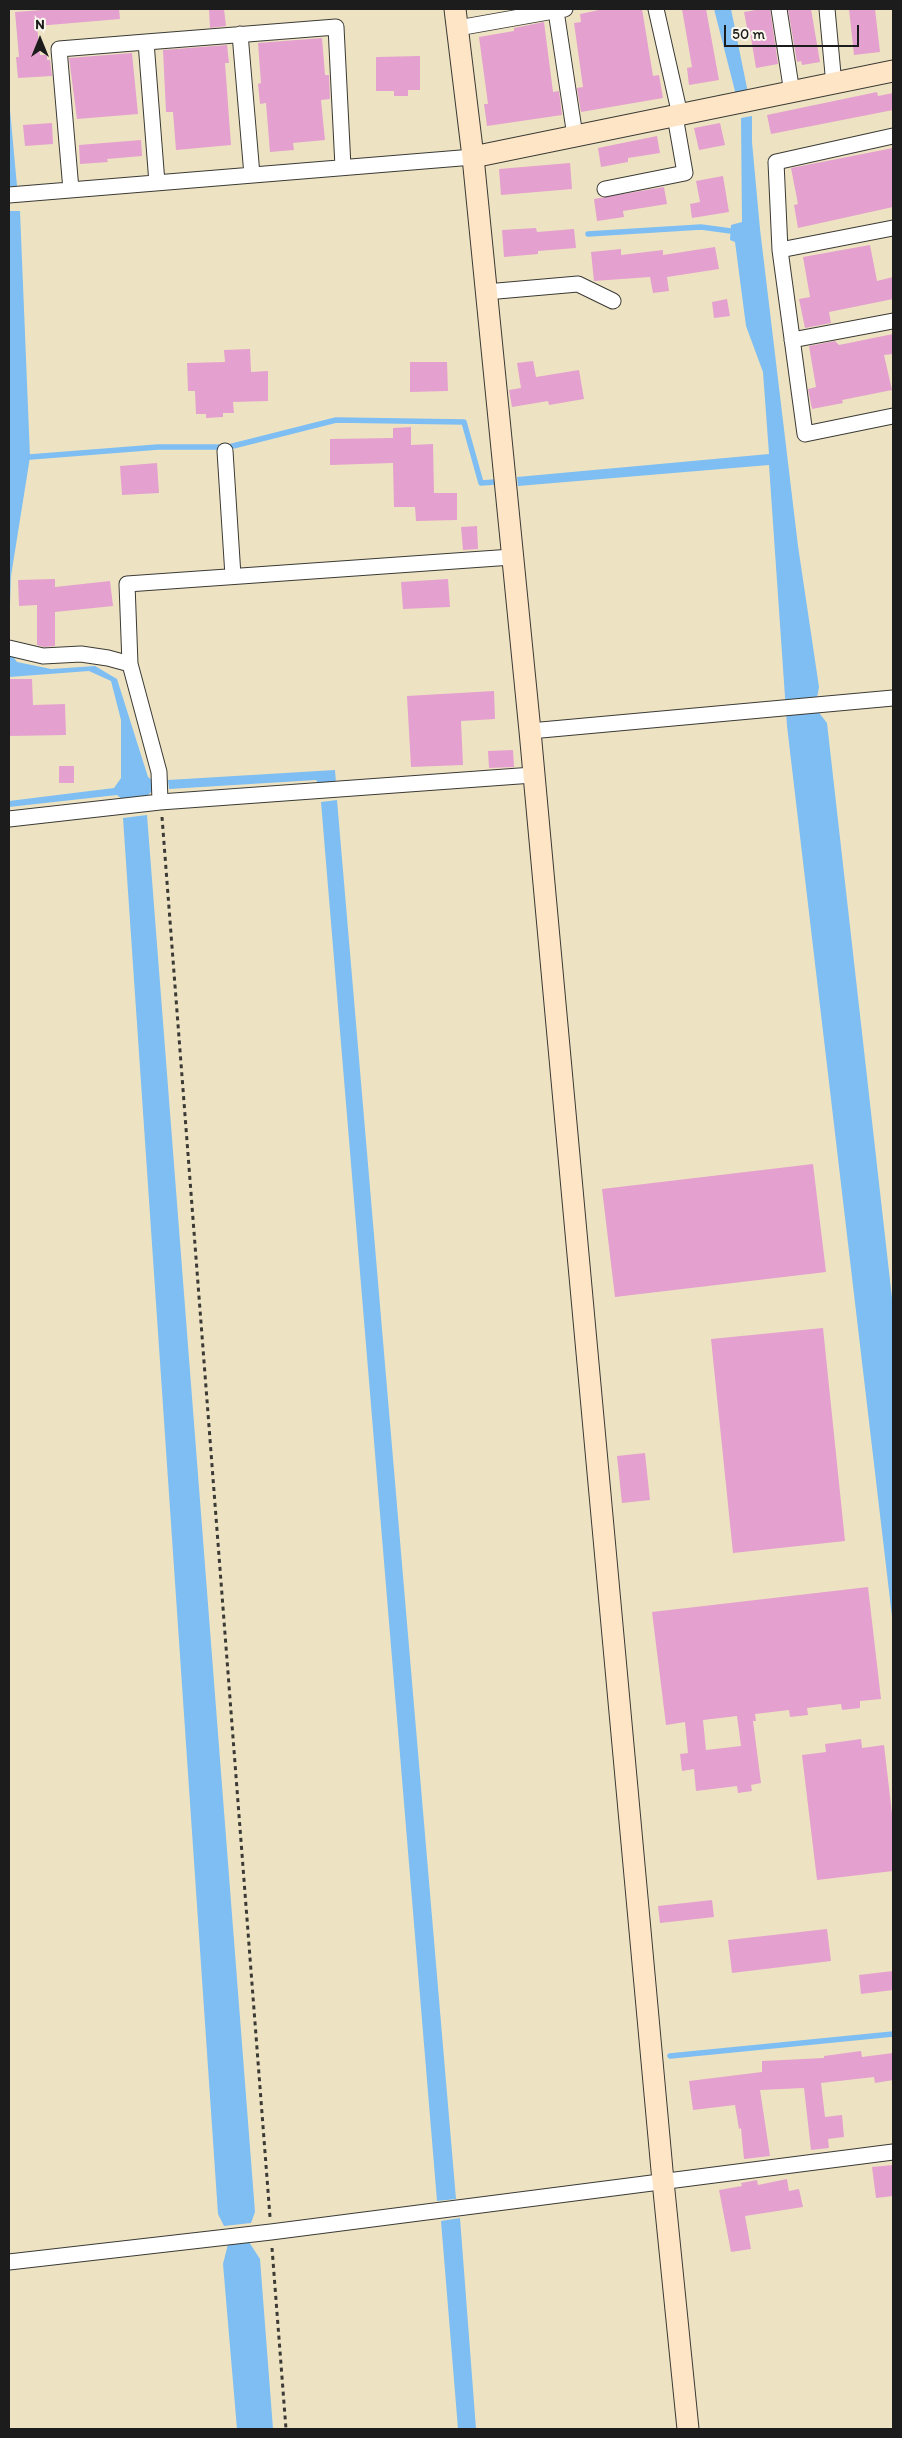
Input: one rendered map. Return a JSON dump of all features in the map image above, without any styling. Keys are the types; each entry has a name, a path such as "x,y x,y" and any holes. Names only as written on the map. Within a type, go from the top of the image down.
{"street":[{"path":"605,189 685,173 678,116 656,9"},
{"path":"779,9 792,93"},
{"path":"827,9 834,85"},
{"path":"575,136 562,10 456,18 473,156 530,731 663,2181 688,2429"},
{"path":"71,190 59,49 336,27 343,167"},
{"path":"240,34 252,175"},
{"path":"146,42 157,182"},
{"path":"9,195 473,156 834,85 893,71"},
{"path":"893,136 776,162 780,250 805,434 893,416"},
{"path":"780,250 893,228"},
{"path":"486,292 578,284 612,301"},
{"path":"792,340 893,321"},
{"path":"225,452 233,576"},
{"path":"160,802 159,772 130,664 127,584 512,557"},
{"path":"9,648 44,656 81,654 130,664"},
{"path":"530,731 893,698"},
{"path":"9,819 160,802 533,775"},
{"path":"9,2262 271,2232 893,2152"}],"path":[{"path":"160,802 286,2429"}],"water":[{"path":"714,9 731,9 748,93 736,95"},
{"path":"9,99 17,186 9,187"},
{"path":"752,116 752,142 760,229 798,546 819,687 817,698 820,714 827,723 893,1307 893,1625 787,726 769,465 518,486 517,477 769,454 763,372 746,326 735,242 730,240 731,225 742,222 741,118"},
{"path":"9,211 20,211 30,457 11,576 9,634"},
{"path":"9,651 17,662 51,669 95,666 117,679 148,777 153,781 152,791 145,798 123,800 117,795 9,807 9,801 114,788 121,778 121,720 111,681 89,671 9,677"},
{"path":"335,770 336,783 320,786 316,780 169,789 168,780"},
{"path":"337,800 456,2199 437,2201 321,802"},
{"path":"147,815 255,2212 251,2223 224,2226 218,2214 123,818"},
{"path":"460,2218 476,2429 458,2429 441,2221"},
{"path":"249,2242 260,2259 273,2429 237,2429 223,2264 228,2244"}],"building":[{"path":"57,9 119,9 120,19 37,26 40,55 47,55 47,60 50,60 52,76 18,78 16,57 19,57 15,12"},
{"path":"209,9 224,9 226,26 210,28"},
{"path":"604,9 642,9 653,76 659,75 663,98 581,112 577,88 583,87 574,23 581,22 580,14"},
{"path":"682,9 706,9 719,80 689,85 687,68 692,67"},
{"path":"770,9 778,64 756,68 750,32 748,33 744,12"},
{"path":"788,9 811,9 820,62 802,65 801,61 797,62"},
{"path":"849,9 875,9 880,52 854,55"},
{"path":"544,22 553,92 559,91 562,115 487,126 484,104 488,104 479,37 514,31 514,28"},
{"path":"322,38 325,75 329,75 330,99 321,100 325,140 293,143 294,150 270,152 266,103 260,104 258,84 261,83 258,43"},
{"path":"227,45 229,63 225,63 231,145 176,150 173,112 166,112 163,50"},
{"path":"132,53 138,114 77,119 69,58"},
{"path":"420,56 420,90 408,90 408,96 394,96 394,91 376,91 376,57"},
{"path":"877,92 878,96 893,93 893,110 771,134 767,115"},
{"path":"52,123 53,144 25,146 23,125"},
{"path":"720,123 725,145 699,150 694,128"},
{"path":"657,136 660,153 628,158 628,162 601,167 598,148"},
{"path":"141,140 142,156 107,159 108,162 80,164 79,145"},
{"path":"893,148 893,207 798,228 794,205 798,204 791,168"},
{"path":"570,163 572,189 501,195 499,169"},
{"path":"723,176 729,212 692,218 690,204 700,202 696,181"},
{"path":"664,187 667,204 623,211 624,217 597,221 594,199"},
{"path":"536,228 537,232 574,229 576,248 538,251 538,254 504,257 502,230"},
{"path":"870,245 877,281 893,277 893,299 829,312 831,323 805,328 799,299 810,297 803,257"},
{"path":"715,247 719,269 667,277 669,291 653,293 650,277 594,281 591,252 621,249 621,255 663,250 663,255"},
{"path":"727,299 730,316 714,318 712,302"},
{"path":"893,334 893,354 884,355 892,390 842,400 843,403 812,409 808,389 816,387 809,346 835,341 839,345"},
{"path":"250,349 251,372 268,371 268,401 233,402 234,413 223,413 223,417 206,418 206,414 196,414 195,391 188,391 187,363 225,362 224,350"},
{"path":"533,361 536,377 579,370 584,399 549,405 548,401 512,407 509,390 521,388 517,363"},
{"path":"410,362 447,362 448,391 410,392"},
{"path":"411,427 411,445 433,444 434,493 457,493 457,520 416,521 415,507 394,507 393,463 330,465 330,439 393,438 393,428"},
{"path":"157,463 159,493 122,495 120,466"},
{"path":"477,526 478,549 463,550 461,527"},
{"path":"55,579 55,587 110,581 113,606 55,612 55,646 44,647 37,645 37,605 19,606 18,580"},
{"path":"448,579 450,607 403,609 401,582"},
{"path":"9,679 32,679 33,705 65,704 66,735 9,736"},
{"path":"494,691 495,719 461,721 463,765 411,767 407,696"},
{"path":"513,750 514,767 489,768 488,751"},
{"path":"59,766 74,766 74,783 59,783"},
{"path":"813,1164 826,1272 615,1297 602,1189"},
{"path":"823,1328 845,1541 733,1553 711,1339"},
{"path":"645,1453 650,1500 622,1503 617,1456"},
{"path":"868,1587 881,1699 860,1701 860,1708 842,1710 841,1704 807,1708 808,1715 790,1717 789,1710 755,1714 756,1721 753,1721 761,1783 751,1785 752,1791 738,1793 737,1786 696,1791 694,1769 682,1771 680,1754 688,1753 685,1722 666,1725 652,1612","holes":["737,1716 741,1746 706,1750 703,1720"]},
{"path":"861,1739 862,1748 884,1745 893,1822 893,1871 817,1880 802,1755 826,1752 825,1744"},
{"path":"712,1900 714,1917 660,1923 658,1906"},
{"path":"827,1929 831,1961 732,1973 728,1940"},
{"path":"893,1971 893,1990 861,1994 859,1975"},
{"path":"861,2051 862,2057 893,2053 893,2080 875,2083 874,2077 821,2083 825,2117 842,2115 844,2137 828,2139 829,2148 811,2150 804,2088 760,2090 770,2156 744,2159 741,2128 739,2129 735,2105 693,2110 689,2081 762,2072 762,2061 824,2058 824,2056"},
{"path":"893,2165 893,2196 876,2198 872,2167"},
{"path":"787,2179 789,2191 799,2189 803,2207 745,2216 751,2249 731,2252 719,2190 742,2186 741,2183 757,2180 758,2185"}],"waterway":[{"path":"588,234 701,227 731,231"},
{"path":"30,457 158,447 229,447 336,420 464,422 481,483 495,482"},
{"path":"670,2056 893,2034"}]}
